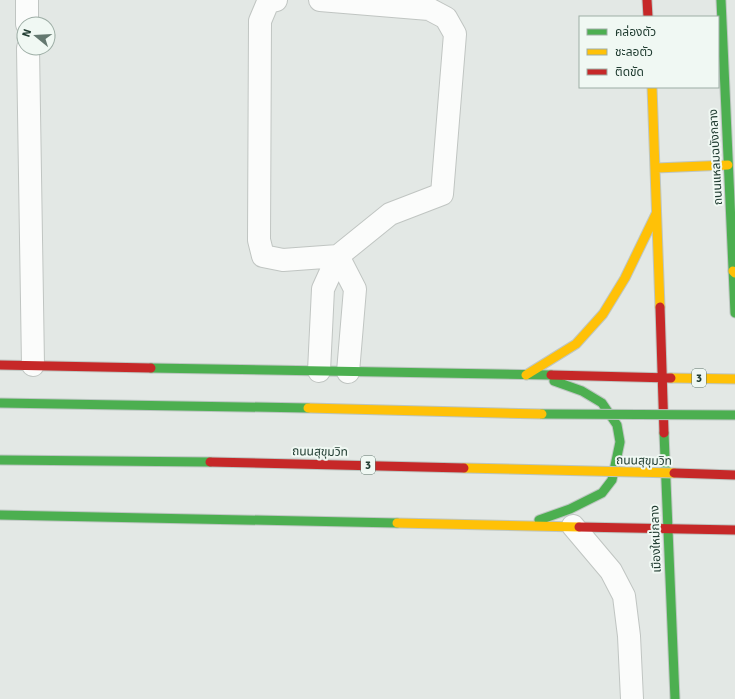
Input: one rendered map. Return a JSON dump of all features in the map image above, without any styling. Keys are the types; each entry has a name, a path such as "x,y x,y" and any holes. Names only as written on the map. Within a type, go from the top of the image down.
{"main road":[{"path":"647,0 648,16"},
{"name":"ถนนแหลมฉบังกลาง","path":"721,0 735,313"},
{"path":"652,88 658,211 663,377"},
{"path":"656,168 728,165"},
{"path":"526,375 576,344 603,314 625,278 658,211"},
{"name":"3","path":"0,365 735,379"},
{"path":"518,525 550,517 587,502 602,493 612,480 620,442 617,425 602,403 582,391 539,375"},
{"name":"เมืองใหม่กลาง","path":"663,377 667,528 675,699"},
{"path":"0,403 237,406 512,414 735,415"},
{"name":"ถนนสุขุมวิท","path":"0,460 246,462 735,475"},
{"path":"0,515 735,530"}],"street":[{"path":"27,0 27,16"},
{"path":"276,0 268,2 260,21 259,240 263,256 283,260 338,256"},
{"path":"319,371 323,289 338,256 390,214 442,194 455,34 446,18 429,9 320,0"},
{"path":"28,56 33,365"},
{"path":"338,256 355,289 348,372"},
{"path":"573,526 611,571 624,596 629,636 632,699"}],"traffic: fast":[{"path":"721,0 735,313"},
{"path":"151,368 551,375"},
{"path":"539,520 570,509 602,493 612,480 620,442 617,425 602,403 582,391 554,381"},
{"path":"0,403 308,408"},
{"path":"542,414 735,415"},
{"path":"664,433 675,699"},
{"path":"0,460 210,462"},
{"path":"0,515 397,523"}],"traffic: slow":[{"path":"652,88 660,307"},
{"path":"656,168 728,165"},
{"path":"526,375 576,344 603,314 625,278 656,214"},
{"path":"671,378 735,379"},
{"path":"308,408 542,414"},
{"path":"464,468 674,473"},
{"path":"397,523 579,527"}],"traffic: jam":[{"path":"647,0 648,16"},
{"path":"660,307 664,433"},
{"path":"0,365 151,368"},
{"path":"551,375 671,378"},
{"path":"210,462 464,468"},
{"path":"674,473 735,475"},
{"path":"579,527 735,530"}]}
